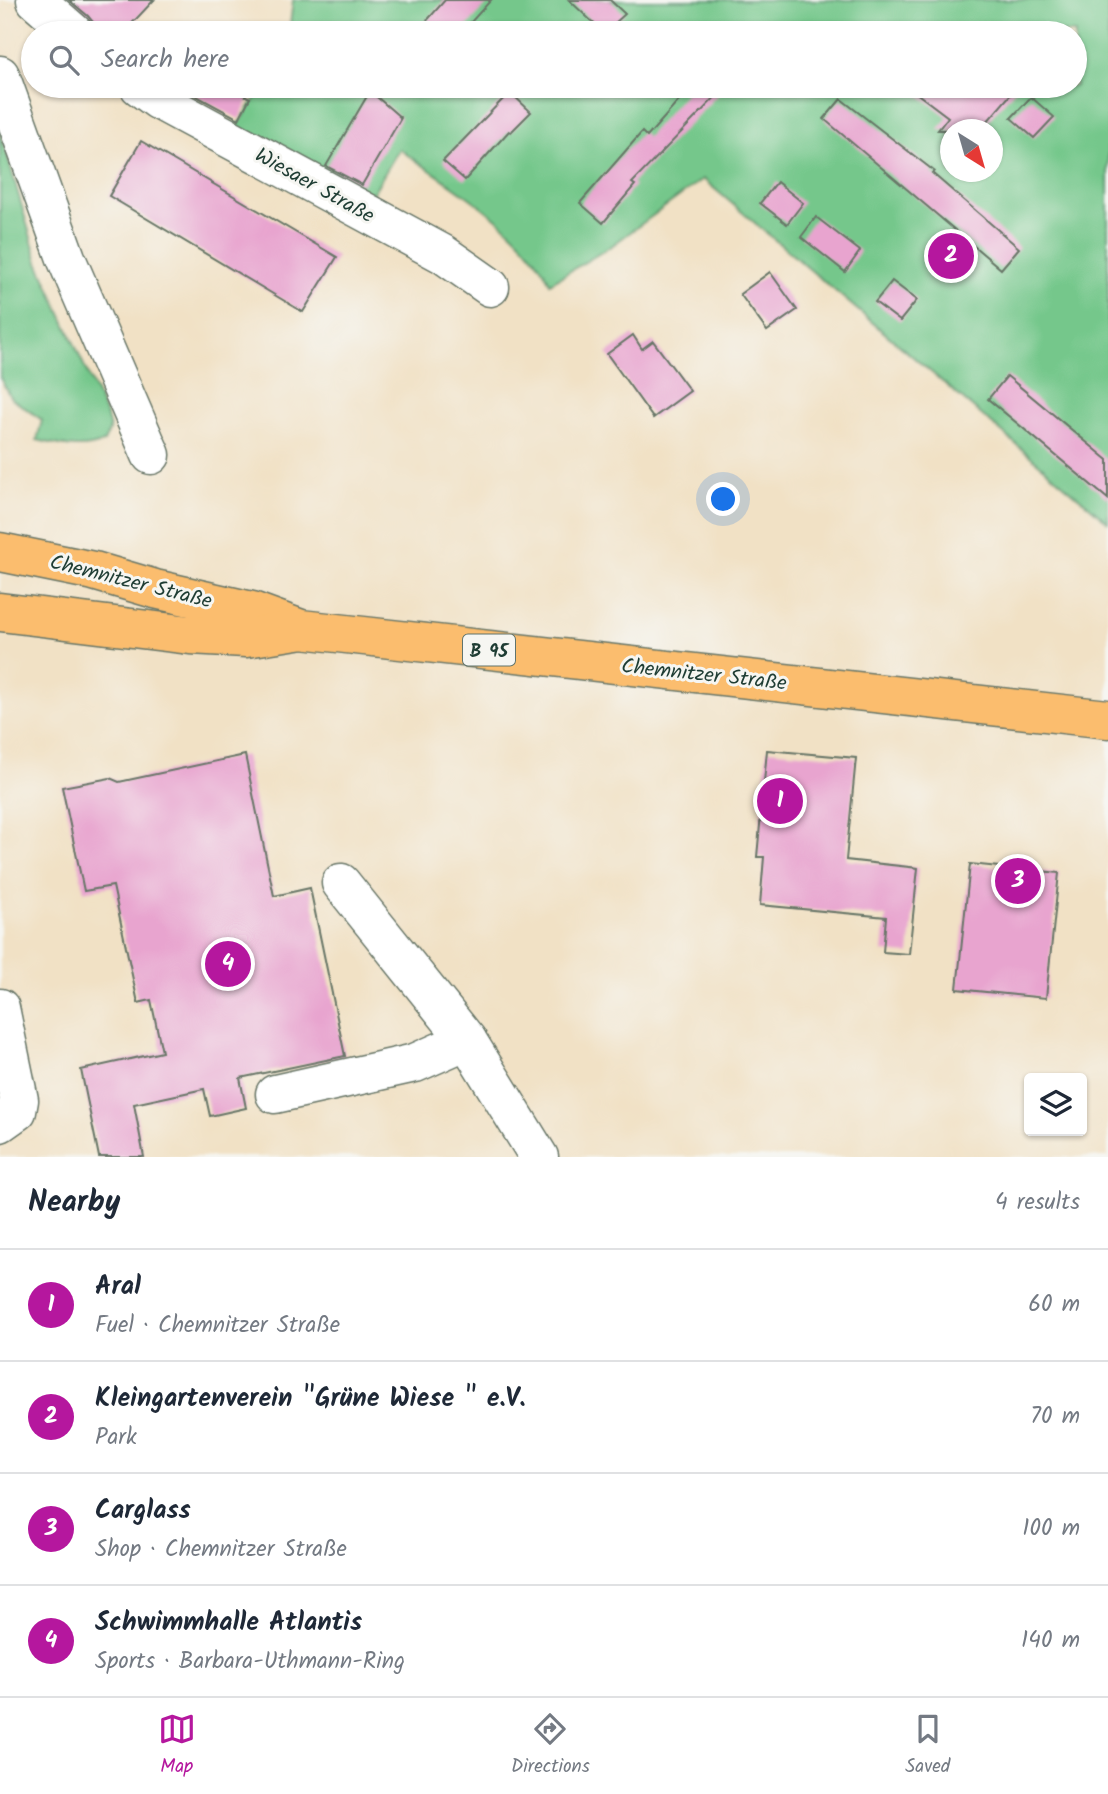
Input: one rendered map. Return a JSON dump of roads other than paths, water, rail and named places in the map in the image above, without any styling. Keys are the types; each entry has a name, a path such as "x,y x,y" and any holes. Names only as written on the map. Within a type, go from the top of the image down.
{"main road":[{"name":"Chemnitzer Straße","path":"0,551 94,571 155,589 252,611 301,629 1108,719"},
{"name":"Chemnitzer Straße","path":"0,612 190,635 246,638 301,629"}],"street":[{"path":"36,0 60,21"},
{"path":"0,75 66,258 151,455"},
{"name":"Wiesaer Straße","path":"155,98 443,254 490,287"},
{"path":"341,883 467,1040 539,1157"},
{"path":"0,1008 19,1100 17,1111 8,1120 0,1123"},
{"path":"275,1094 415,1063 467,1040"}],"place":[{"name":"Kleingartenverein \"Grüne Wiese \" e.V.","path":"951,256"},
{"name":"Aral","path":"780,801"},
{"name":"Carglass","path":"1018,881"},
{"name":"Schwimmhalle Atlantis","path":"228,964"}]}
